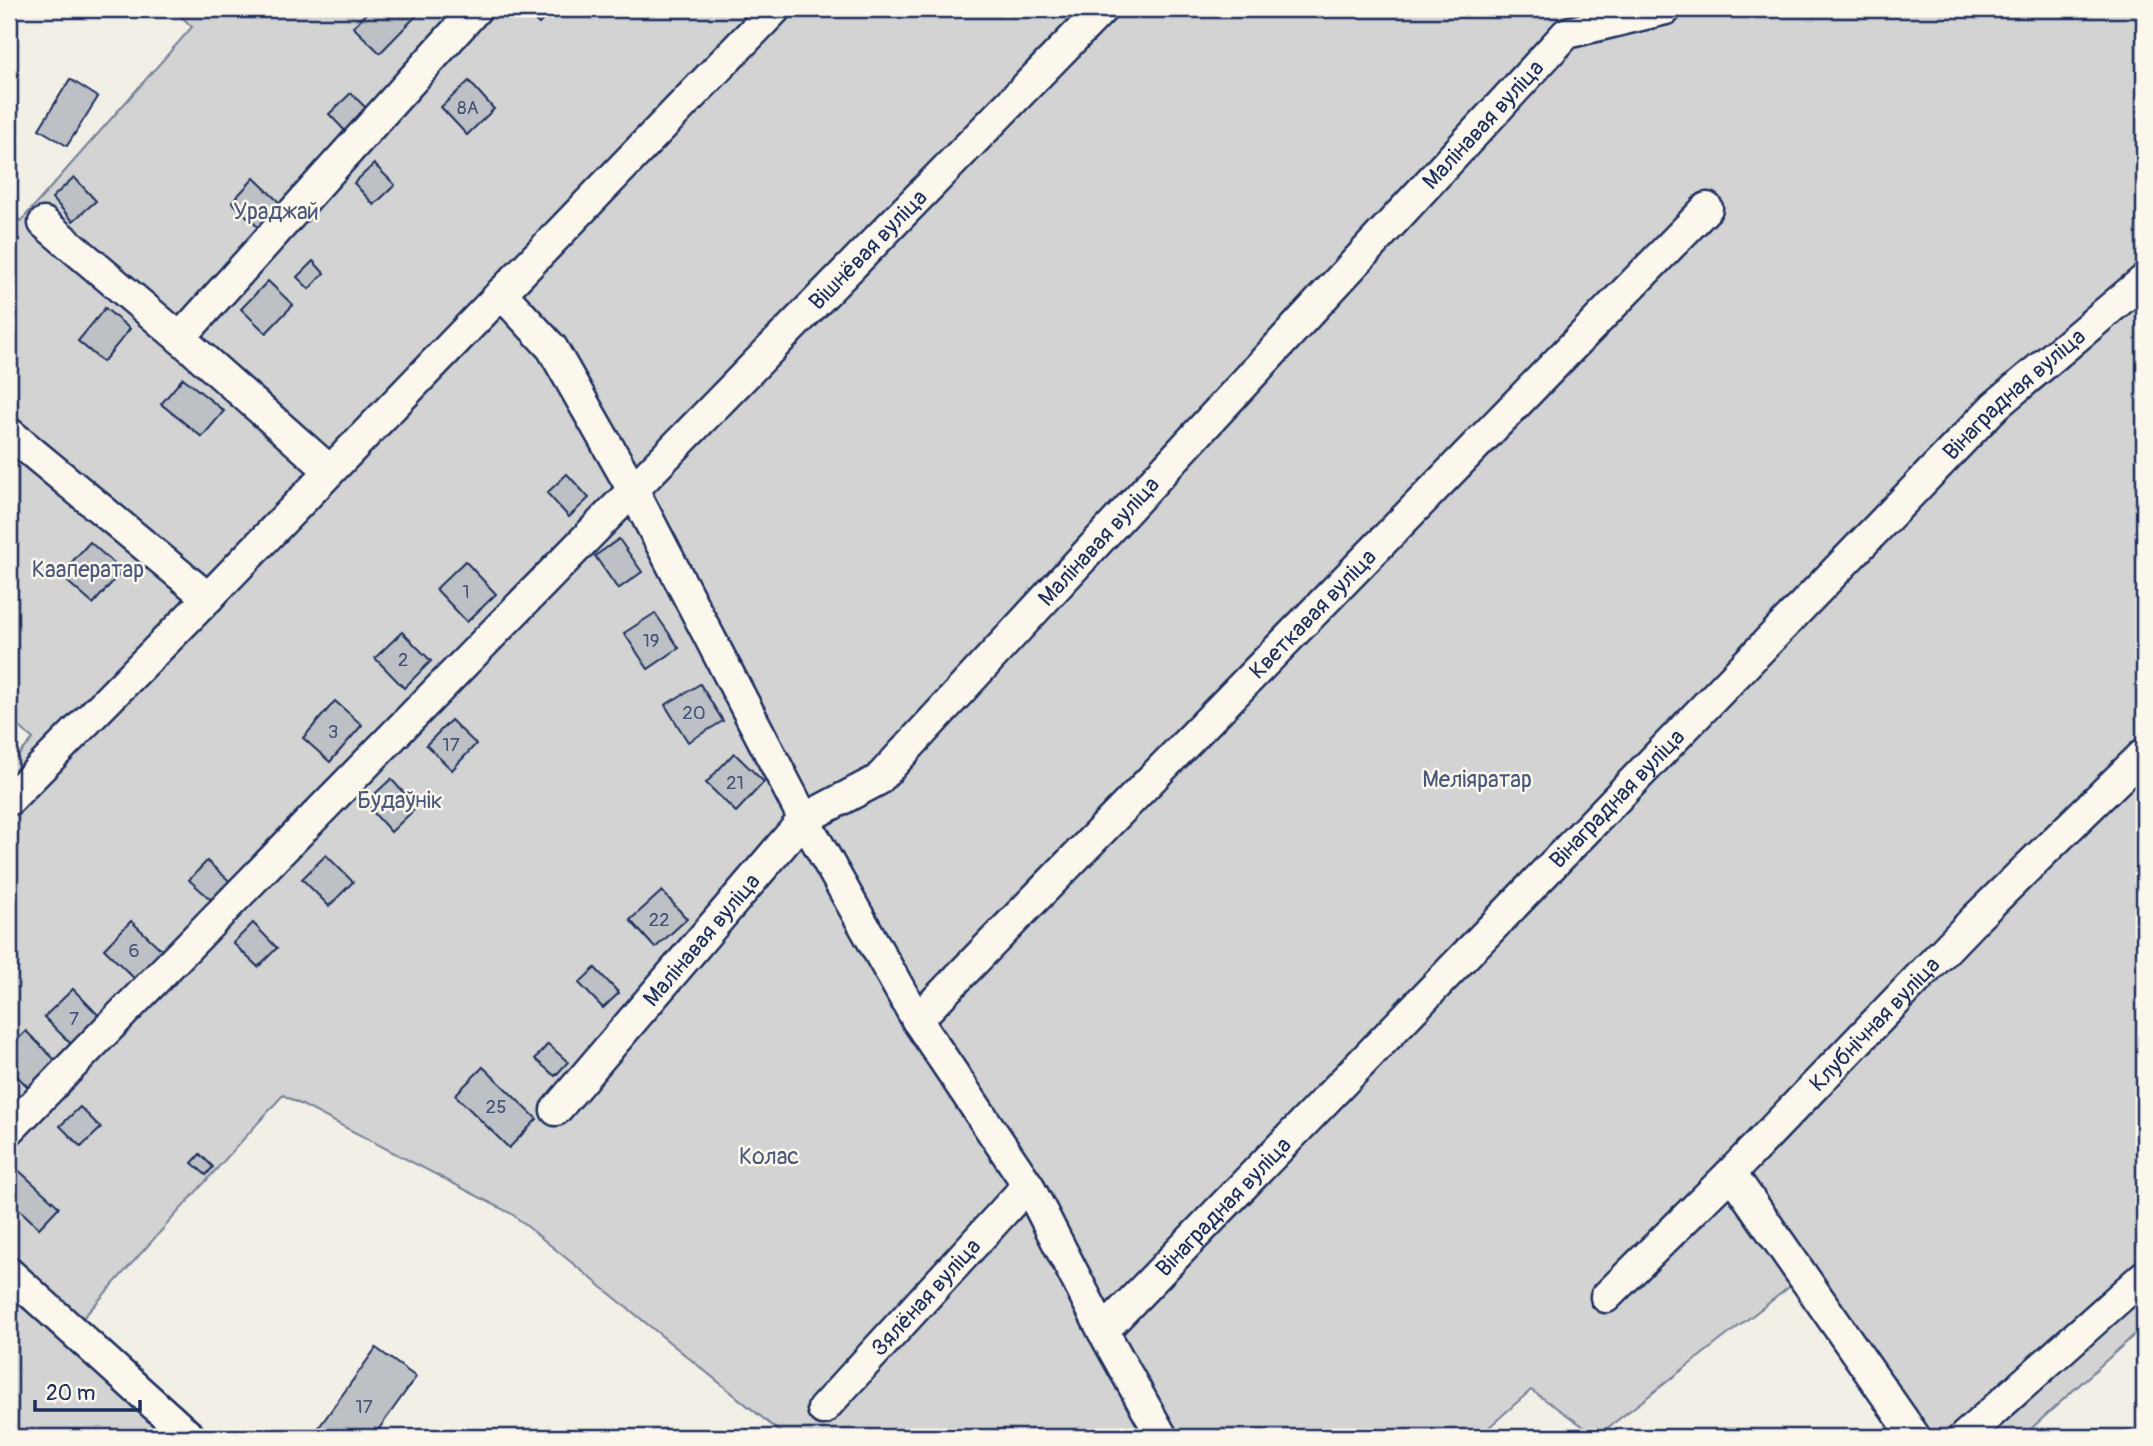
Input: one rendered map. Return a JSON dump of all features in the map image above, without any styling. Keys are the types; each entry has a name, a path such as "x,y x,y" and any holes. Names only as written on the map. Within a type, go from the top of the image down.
{"street":[{"path":"180,338 476,9"},
{"path":"9,800 775,9"},
{"name":"Вішнёвая вуліца","path":"9,1130 1102,9"},
{"name":"Малінавая вуліца","path":"556,1110 804,819 878,780 1567,33 1666,9"},
{"name":"Кветкавая вуліца","path":"917,1020 1707,208"},
{"path":"44,223 180,338 329,470"},
{"name":"Вінаградная вуліца","path":"1103,1331 1995,406 2144,280"},
{"path":"501,293 552,348 633,490 804,819 917,1020 1028,1185 1103,1331 1162,1437"},
{"path":"9,433 208,597"},
{"name":"Клубнічная вуліца","path":"1606,1297 1731,1173 1976,918 2144,754"},
{"path":"1731,1173 1915,1437"},
{"name":"Зялёная вуліца","path":"823,1409 1028,1185"},
{"path":"9,1273 190,1437"},
{"path":"1964,1437 2144,1276"}],"green space":[{"name":"Меліяратар","path":"174,9 2144,9 2144,1326 2022,1437 1898,1437 1797,1281 1597,1436 1531,1390 1478,1437 786,1437 512,1214 283,1095 83,1318 215,1437 9,1437 9,766 33,739 9,717 9,210 21,221 192,27"}],"building":[{"path":"370,9 413,9 418,14 380,53 353,27"},
{"path":"522,9 553,9 539,24"},
{"path":"70,79 98,97 67,146 39,129"},
{"path":"469,81 494,109 467,135 441,107"},
{"path":"351,93 369,111 347,133 329,114"},
{"path":"374,164 395,185 374,205 354,183"},
{"path":"74,177 96,201 73,221 52,198"},
{"path":"254,178 283,206 261,230 232,202"},
{"path":"9,231 20,240 9,253"},
{"path":"313,261 324,273 309,289 297,277"},
{"path":"268,281 293,305 266,333 241,309"},
{"path":"105,308 130,329 103,362 78,341"},
{"path":"183,378 224,411 202,437 161,404"},
{"path":"567,474 589,498 569,517 547,493"},
{"path":"619,539 642,572 618,589 595,556"},
{"path":"90,542 122,571 93,604 60,575"},
{"path":"465,561 496,594 467,622 436,589"},
{"path":"655,613 679,648 648,669 624,633"},
{"path":"402,632 431,661 404,688 375,658"},
{"path":"700,684 723,721 688,742 665,705"},
{"path":"335,701 362,725 330,762 303,738"},
{"path":"451,720 476,744 452,770 426,745"},
{"path":"734,753 764,782 736,812 706,783"},
{"path":"391,779 417,807 391,832 365,803"},
{"path":"326,855 353,882 329,906 302,879"},
{"path":"207,861 234,885 216,904 189,880"},
{"path":"662,891 687,919 655,948 630,920"},
{"path":"131,921 165,953 137,981 104,949"},
{"path":"253,923 277,948 258,967 233,943"},
{"path":"595,968 619,993 603,1008 579,983"},
{"path":"73,989 104,1021 76,1049 44,1017"},
{"path":"26,1031 57,1062 30,1089 9,1068 9,1048"},
{"path":"548,1044 568,1062 555,1076 535,1059"},
{"path":"483,1067 537,1119 509,1148 455,1095"},
{"path":"80,1107 101,1128 81,1147 60,1126"},
{"path":"200,1154 213,1167 206,1175 192,1163"},
{"path":"15,1167 59,1207 39,1228 9,1200 9,1174"},
{"path":"376,1348 416,1377 373,1437 312,1437"}],"park label":[{"name":"Ураджай","path":"276,211"},
{"name":"Кааператар","path":"88,569"},
{"name":"Будаўнік","path":"400,800"},
{"name":"Колас","path":"769,1156"}]}
